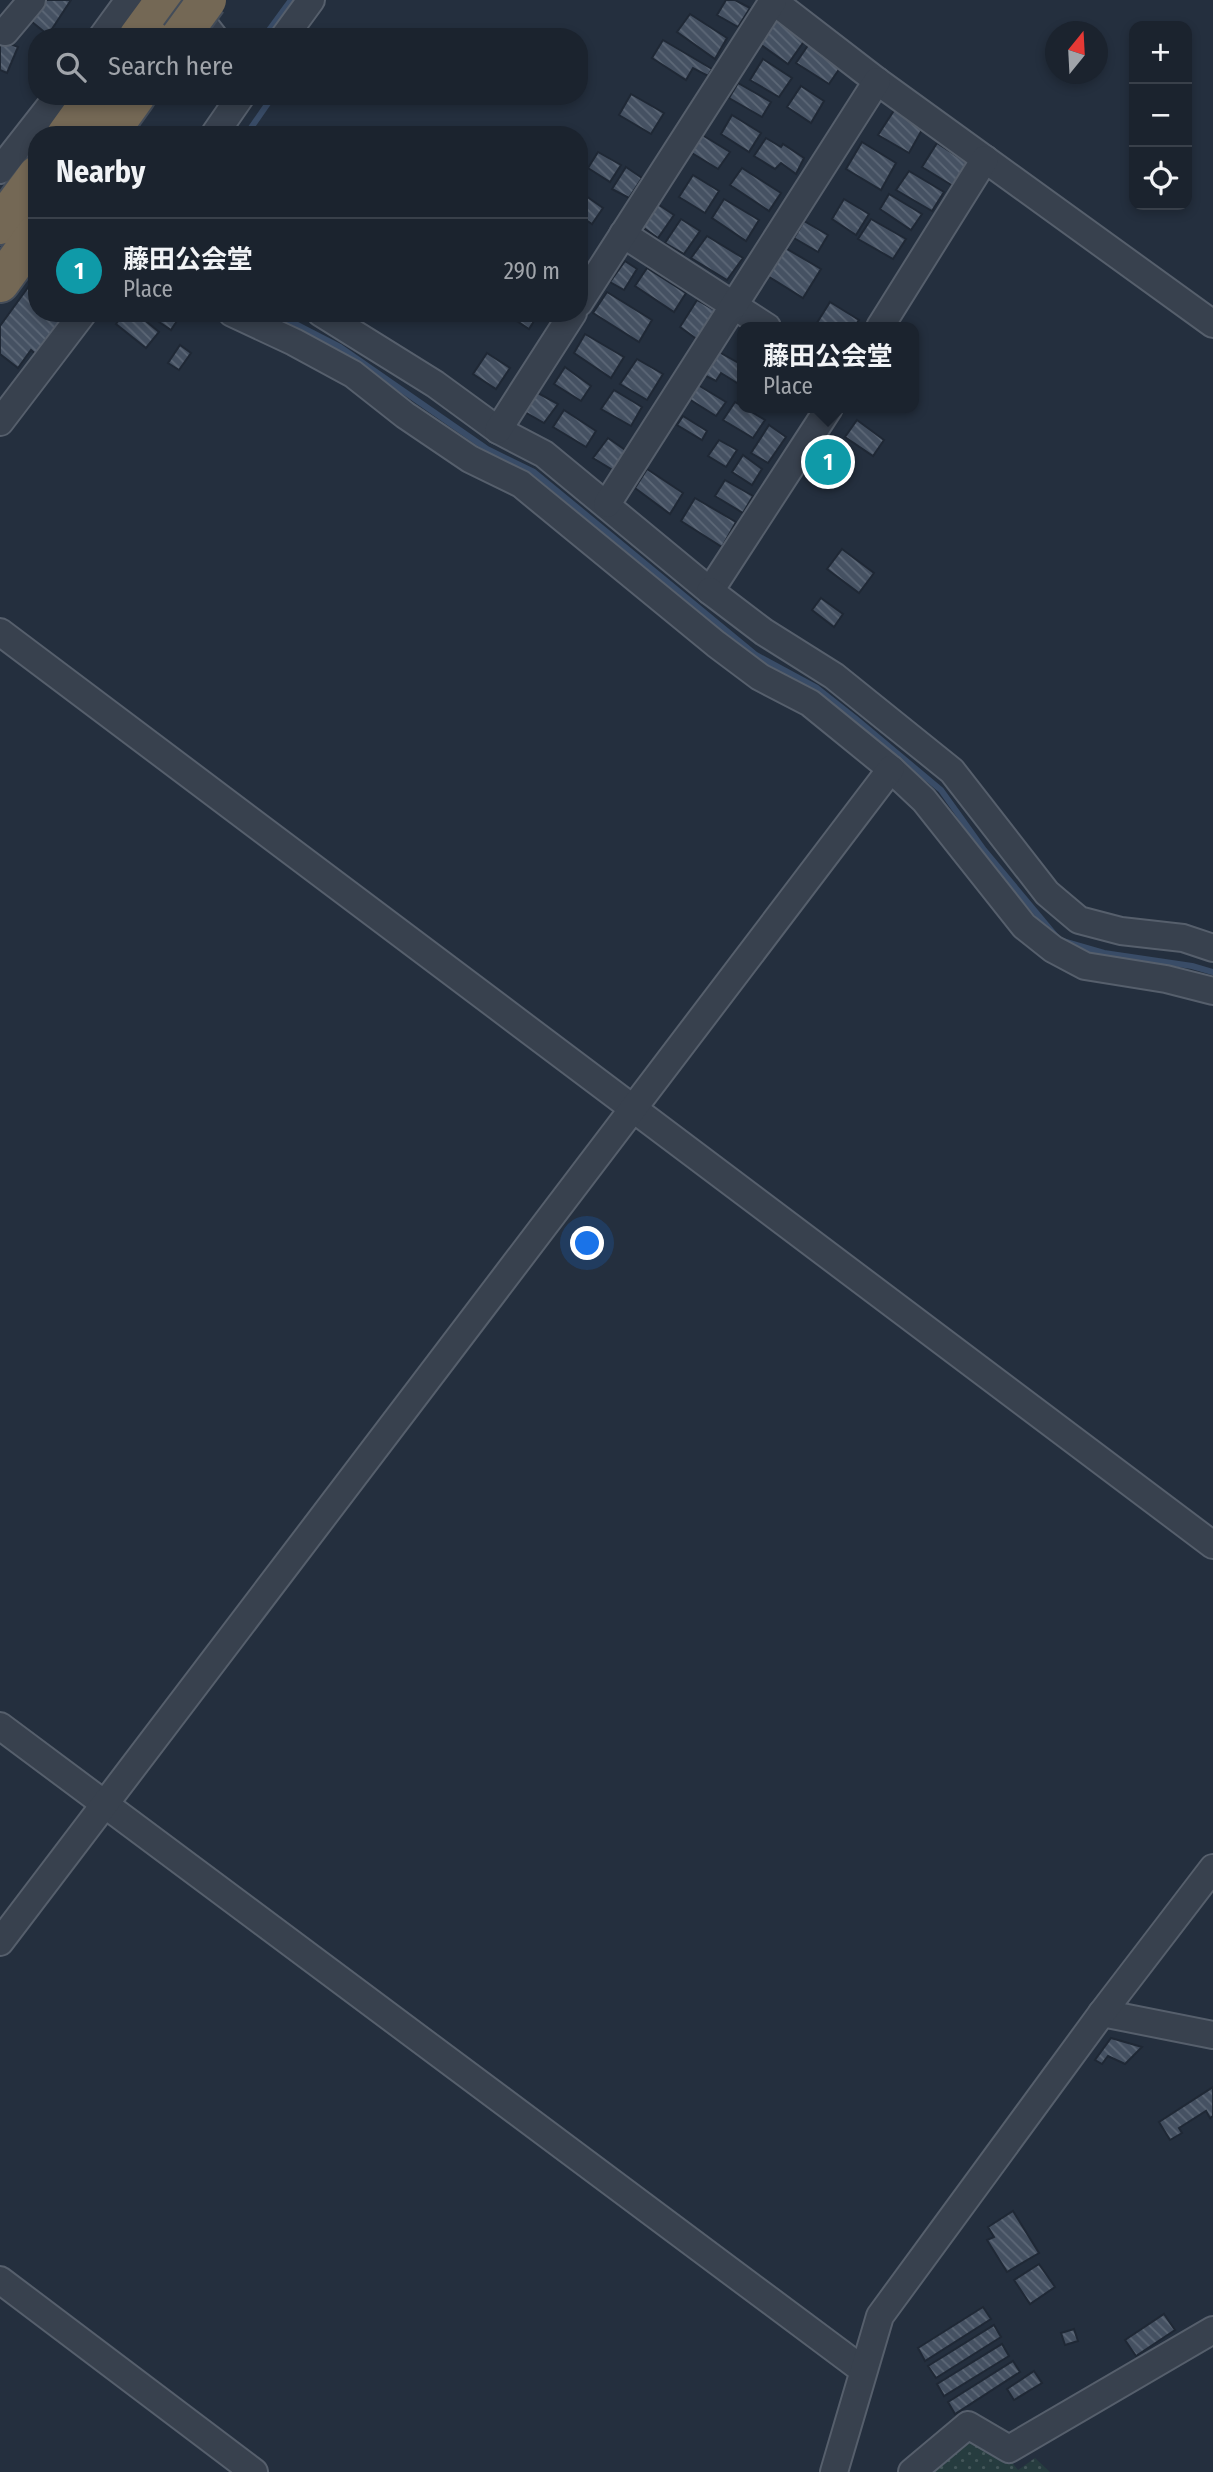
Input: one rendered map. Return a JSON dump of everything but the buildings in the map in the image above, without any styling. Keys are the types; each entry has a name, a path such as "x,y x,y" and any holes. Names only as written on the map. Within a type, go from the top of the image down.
{"highway":[{"path":"145,28 165,0"},
{"path":"186,28 206,0"},
{"path":"72,126 88,105"},
{"path":"114,126 130,105"},
{"path":"0,225 28,187"},
{"path":"0,283 28,244"}],"street":[{"path":"5,32 32,0"},
{"path":"109,28 129,0"},
{"path":"185,0 208,28"},
{"path":"291,28 311,0"},
{"path":"588,289 773,0 877,81 1213,324"},
{"path":"607,504 877,81"},
{"path":"34,126 51,105"},
{"path":"220,126 235,105"},
{"path":"0,170 28,134"},
{"path":"883,322 985,159"},
{"path":"623,234 759,322"},
{"path":"0,422 76,322"},
{"path":"252,322 353,374 405,415 470,459 521,485 716,644 760,677 810,703 891,769 923,800 1024,926 1053,949 1086,967 1166,979 1213,991"},
{"path":"335,322 435,384 498,430 544,454 710,591 764,632 834,676 951,771 1047,893 1079,920 1121,931 1183,938 1213,948"},
{"path":"498,430 567,322"},
{"path":"710,591 826,413"},
{"path":"0,632 1213,1545"},
{"path":"0,1942 891,769"},
{"path":"0,1726 863,2370"},
{"path":"834,2472 880,2316 1102,2013 1213,1868"},
{"path":"1102,2013 1213,2035"},
{"path":"0,2280 254,2472"},
{"path":"912,2472 968,2426 1009,2449 1213,2330"}],"green space":[{"path":"961,2436 1005,2454 1018,2470 1035,2458 1050,2472 916,2472"}],"waterway":[{"path":"271,28 291,0"},
{"path":"252,126 267,105"},
{"path":"291,322 340,347 487,449 534,472 756,655 817,688 855,718 941,790 984,850 1059,940 1104,953 1192,966 1213,972"}],"place":[{"name":"藤田公会堂","path":"828,462"}]}
